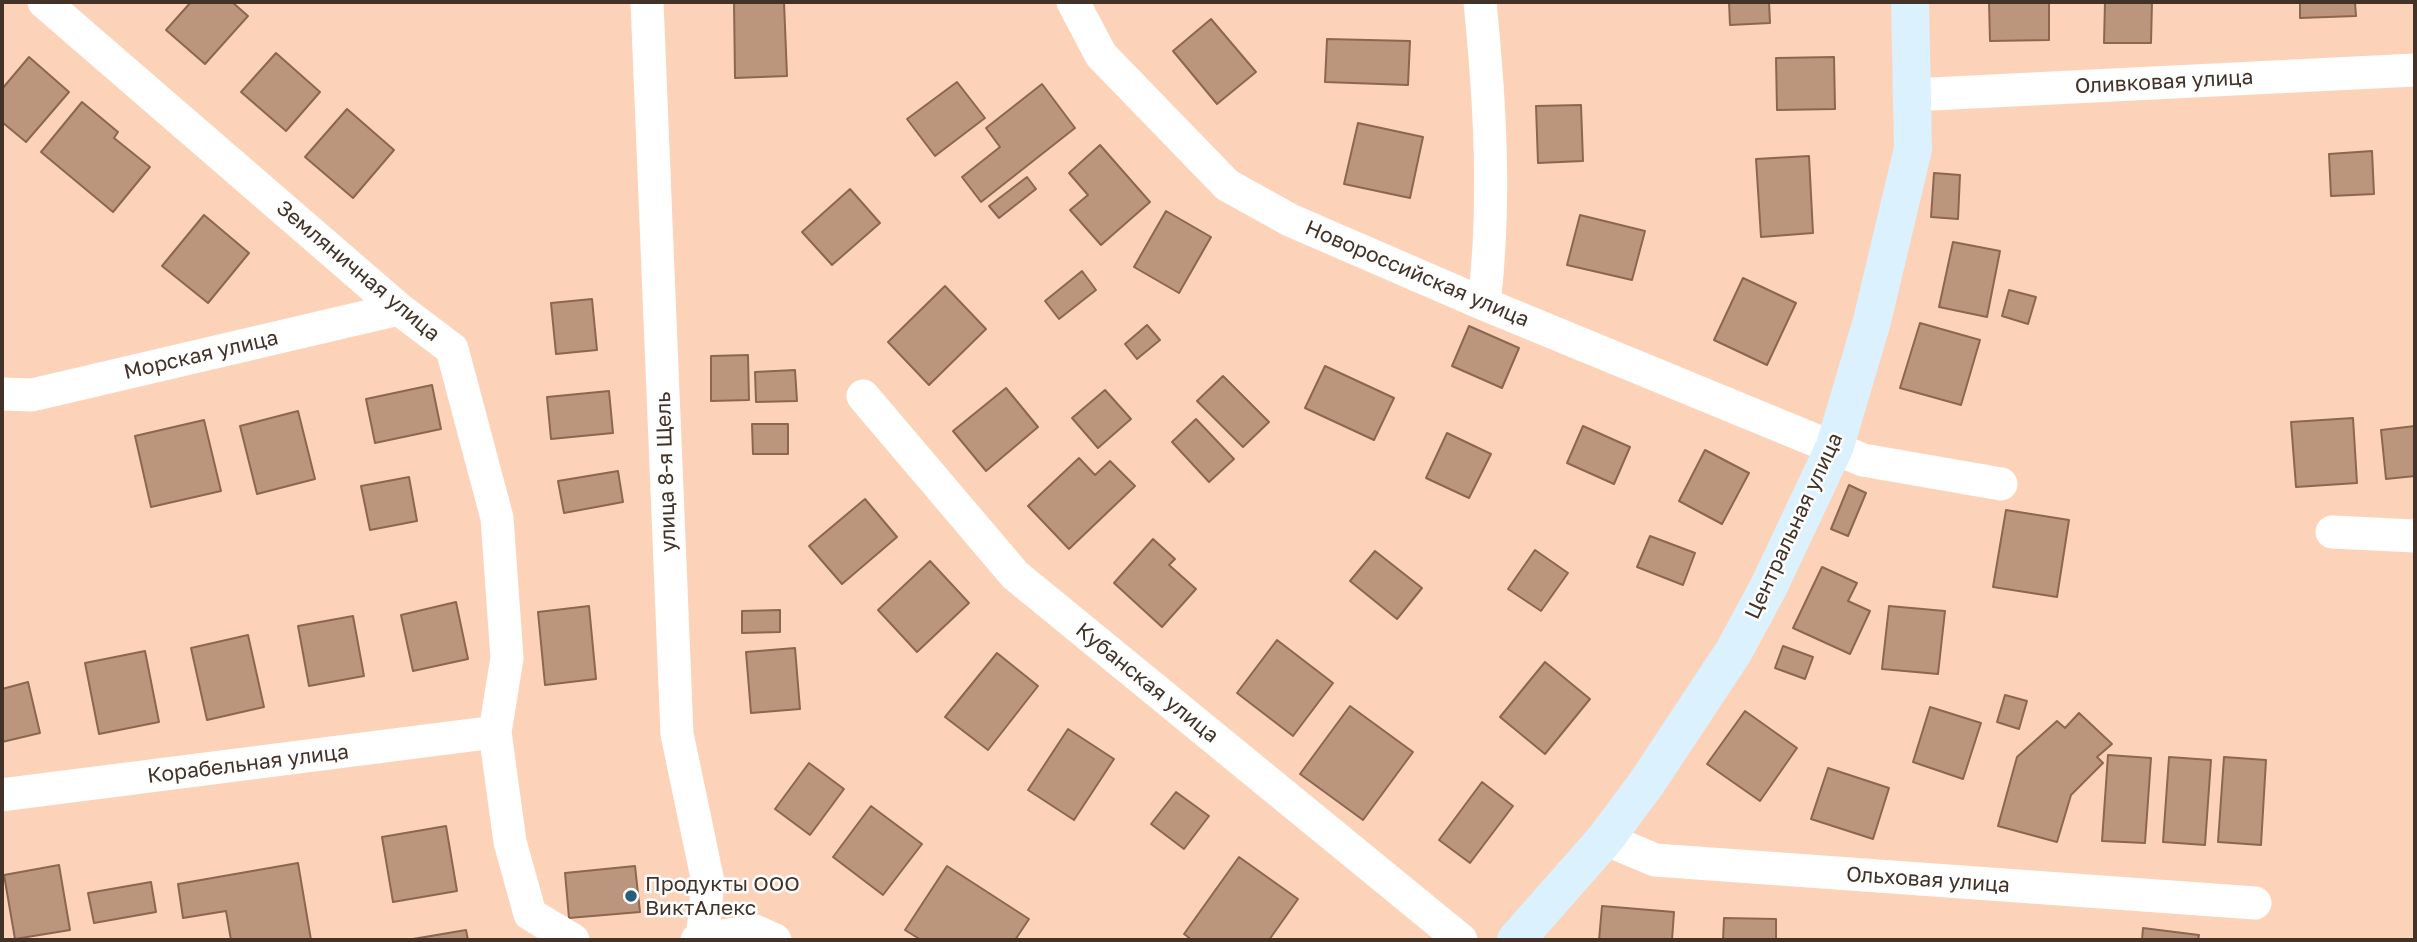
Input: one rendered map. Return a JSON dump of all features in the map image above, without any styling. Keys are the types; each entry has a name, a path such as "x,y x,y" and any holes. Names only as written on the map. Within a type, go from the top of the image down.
{"street":[{"name":"Земляничная улица","path":"44,2 399,309 452,349 497,518 507,658 495,732 510,842 530,914 573,940"},
{"name":"улица 8-я Щель","path":"647,2 677,734 708,882 701,940"},
{"name":"Новороссийская улица","path":"1073,2 1101,55 1227,185 1290,220 1484,304 1835,446 1863,460 2001,484"},
{"path":"1480,2 1489,89 1491,247 1484,304"},
{"name":"Центральная улица","path":"1516,940 1605,839 1646,784 1734,651 1769,586 1835,446 1872,321 1913,149 1910,2"},
{"name":"Оливковая улица","path":"1912,95 2415,70"},
{"name":"Морская улица","path":"2,394 32,395 399,309"},
{"name":"Кубанская улица","path":"863,396 1015,575 1461,940"},
{"path":"2332,532 2415,536"},
{"name":"Корабельная улица","path":"2,795 495,732"},
{"name":"Ольховая улица","path":"1605,839 1655,860 2255,903"},
{"path":"701,940 755,931 775,940"}],"building":[{"path":"191,2 232,2 248,16 205,64 166,30"},
{"path":"734,2 784,2 787,76 735,78"},
{"path":"1729,2 1769,2 1770,23 1730,25"},
{"path":"1989,2 2049,2 2049,40 1990,41"},
{"path":"2105,2 2152,2 2151,43 2104,43"},
{"path":"2300,2 2355,2 2356,16 2300,18"},
{"path":"1211,19 1256,72 1217,104 1173,51"},
{"path":"1327,39 1410,41 1408,85 1325,82"},
{"path":"276,53 320,92 286,131 241,92"},
{"path":"29,57 69,92 26,142 2,122 2,89"},
{"path":"1834,57 1835,109 1777,110 1776,58"},
{"path":"957,82 985,118 935,156 907,119"},
{"path":"1042,84 1075,128 981,202 962,177 1000,147 986,128"},
{"path":"82,102 118,132 114,138 150,167 113,212 41,152"},
{"path":"1581,105 1583,161 1538,163 1536,106"},
{"path":"347,109 394,150 353,198 305,157"},
{"path":"1358,123 1423,137 1410,198 1344,184"},
{"path":"1100,145 1150,202 1101,245 1070,210 1088,195 1069,173"},
{"path":"2372,151 2374,194 2331,196 2329,154"},
{"path":"1809,156 1813,233 1761,237 1756,159"},
{"path":"1934,173 1960,175 1958,219 1931,217"},
{"path":"1027,177 1036,189 999,218 989,206"},
{"path":"850,189 880,223 832,265 802,232"},
{"path":"1166,211 1211,237 1179,293 1134,267"},
{"path":"204,215 249,253 208,303 162,266"},
{"path":"1580,215 1645,231 1632,280 1567,265"},
{"path":"1953,242 2000,251 1987,317 1939,307"},
{"path":"1082,271 1096,290 1059,319 1045,301"},
{"path":"1743,278 1796,303 1767,365 1714,340"},
{"path":"945,286 986,329 929,385 888,342"},
{"path":"2009,290 2036,297 2028,324 2002,316"},
{"path":"592,299 597,350 556,354 551,303"},
{"path":"1920,323 1980,340 1961,405 1900,388"},
{"path":"1147,325 1160,340 1137,359 1125,344"},
{"path":"1469,326 1519,348 1502,388 1452,366"},
{"path":"748,355 749,400 711,401 711,356"},
{"path":"1325,366 1394,398 1374,440 1305,408"},
{"path":"795,370 797,401 756,402 755,372"},
{"path":"1223,376 1269,422 1243,447 1197,401"},
{"path":"432,385 441,429 375,443 366,399"},
{"path":"1006,388 1038,427 986,471 953,431"},
{"path":"1105,390 1131,419 1098,448 1072,418"},
{"path":"609,391 613,433 551,439 547,397"},
{"path":"298,411 315,479 257,494 240,426"},
{"path":"2353,418 2357,483 2296,487 2291,422"},
{"path":"1196,419 1234,459 1209,482 1172,442"},
{"path":"204,420 221,491 151,507 135,436"},
{"path":"752,424 788,424 788,454 753,454"},
{"path":"1583,426 1630,447 1614,484 1567,463"},
{"path":"2415,426 2415,476 2386,479 2381,430"},
{"path":"1447,433 1491,454 1469,498 1426,478"},
{"path":"1705,450 1749,473 1722,524 1679,501"},
{"path":"1079,458 1095,475 1110,461 1135,486 1069,549 1028,506"},
{"path":"618,471 623,502 564,513 558,481"},
{"path":"409,477 417,521 370,530 361,486"},
{"path":"1849,485 1866,493 1848,536 1831,529"},
{"path":"865,499 897,537 842,584 809,546"},
{"path":"2006,510 2069,520 2057,597 1993,587"},
{"path":"1650,536 1695,553 1683,585 1637,567"},
{"path":"1153,539 1175,559 1169,565 1196,589 1162,627 1114,583"},
{"path":"1535,550 1568,573 1541,611 1508,589"},
{"path":"1375,551 1422,588 1397,619 1350,581"},
{"path":"930,561 969,603 917,652 878,610"},
{"path":"1822,567 1857,583 1848,601 1870,611 1850,654 1793,628"},
{"path":"456,602 468,659 413,671 401,615"},
{"path":"589,606 596,679 545,685 538,612"},
{"path":"1889,606 1945,611 1938,674 1882,669"},
{"path":"780,610 780,632 742,633 742,611"},
{"path":"353,616 364,676 309,686 298,626"},
{"path":"248,635 264,707 207,720 191,648"},
{"path":"1277,640 1333,683 1293,736 1237,693"},
{"path":"1783,646 1813,657 1805,679 1775,668"},
{"path":"795,648 800,709 751,713 746,652"},
{"path":"145,651 159,722 99,734 85,663"},
{"path":"997,653 1038,686 988,750 945,717"},
{"path":"1545,662 1590,699 1545,754 1500,717"},
{"path":"28,682 40,733 2,742 2,689"},
{"path":"2005,695 2027,701 2019,729 1997,722"},
{"path":"1350,706 1413,752 1363,820 1300,774"},
{"path":"1930,707 1981,723 1963,779 1913,762"},
{"path":"1745,711 1797,748 1760,801 1707,764"},
{"path":"2079,713 2112,744 2097,757 2103,763 2071,795 2057,842 1998,826 2017,757 2057,721 2065,728"},
{"path":"1068,729 1114,759 1074,820 1028,790"},
{"path":"2108,755 2151,758 2145,843 2102,841"},
{"path":"2169,757 2211,760 2205,845 2163,842"},
{"path":"2224,757 2266,760 2261,845 2218,842"},
{"path":"809,763 844,789 810,835 775,809"},
{"path":"1828,768 1889,788 1873,839 1811,819"},
{"path":"1482,782 1513,806 1470,863 1439,840"},
{"path":"1176,792 1209,816 1184,849 1151,824"},
{"path":"871,806 922,844 883,895 833,857"},
{"path":"446,826 457,891 393,902 382,837"},
{"path":"1239,857 1298,899 1269,940 1192,940 1184,934"},
{"path":"298,863 311,940 231,940 226,911 183,918 178,884"},
{"path":"59,865 70,930 15,939 4,875"},
{"path":"635,866 640,912 569,918 565,873"},
{"path":"947,866 1029,919 1015,940 921,940 905,930"},
{"path":"151,882 156,912 94,923 88,893"},
{"path":"1602,906 1674,912 1672,940 1599,940"},
{"path":"1724,918 1776,919 1776,940 1723,940"},
{"path":"2143,928 2199,935 2198,940 2142,940"},
{"path":"466,930 468,940 407,940"}],"place":[{"name":"Продукты ООО ВиктАлекс","path":"631,896"}]}
